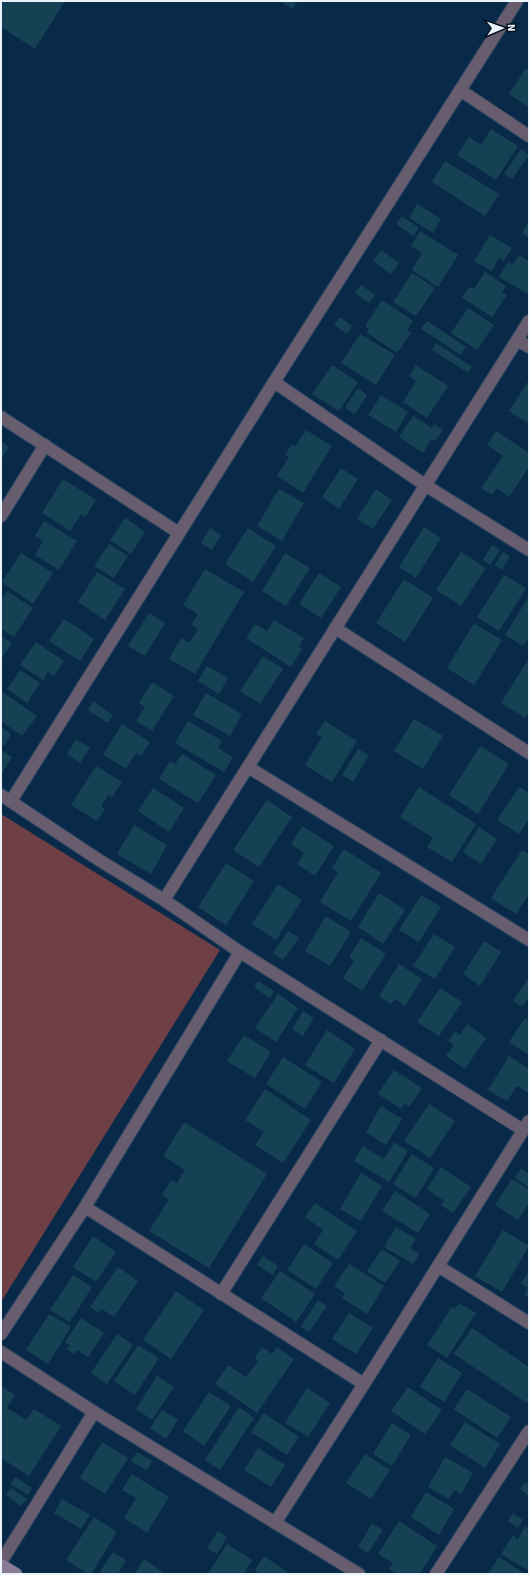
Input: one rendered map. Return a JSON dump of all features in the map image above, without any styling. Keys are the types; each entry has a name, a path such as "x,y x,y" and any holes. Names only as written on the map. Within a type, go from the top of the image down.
{"street":[{"path":"275,1523 526,1125 381,1040 240,952 164,900 98,860 6,798 179,533 517,1"},
{"path":"460,90 529,136"},
{"path":"164,900 529,321"},
{"path":"517,340 529,347"},
{"path":"274,382 425,485 529,550"},
{"path":"1,417 179,533"},
{"path":"1,516 46,445"},
{"path":"335,628 529,753"},
{"path":"248,767 529,940"},
{"path":"1,1334 85,1207 240,952"},
{"path":"221,1294 381,1040"},
{"path":"85,1207 364,1384"},
{"path":"438,1266 529,1324"},
{"path":"1,1352 94,1412 359,1574"},
{"path":"16,1574 1,1563 94,1412"},
{"path":"436,1574 529,1431"}],"shaded area":[{"path":"1,814 220,950 1,1302"}],"building":[{"path":"4,1 65,1 35,49 1,27 1,6"},
{"path":"279,1 297,1 293,9"},
{"path":"526,68 529,70 529,108 509,94"},
{"path":"491,129 518,146 496,180 457,155 469,137 481,145"},
{"path":"521,149 529,155 512,179 504,174"},
{"path":"445,161 499,194 485,216 432,182"},
{"path":"417,204 441,219 433,233 409,218"},
{"path":"402,216 419,228 413,236 396,224"},
{"path":"529,221 529,238 522,233"},
{"path":"420,231 458,255 438,287 412,270 422,253 411,246"},
{"path":"490,235 512,248 504,261 499,258 492,271 474,261"},
{"path":"381,250 399,263 391,274 373,261"},
{"path":"519,255 529,261 528,294 499,277 508,262 512,265"},
{"path":"485,272 506,286 502,292 507,295 492,317 462,297 469,287 474,289"},
{"path":"412,273 435,288 416,316 393,302"},
{"path":"361,285 375,295 369,303 355,293"},
{"path":"382,300 413,321 407,330 411,333 397,353 367,333 369,329 365,326"},
{"path":"468,308 494,325 477,350 451,333"},
{"path":"340,317 352,326 347,334 334,325"},
{"path":"427,321 466,347 461,355 421,329"},
{"path":"360,334 395,355 376,385 341,363"},
{"path":"436,343 472,367 468,373 432,350"},
{"path":"332,365 358,382 339,411 312,394"},
{"path":"416,365 448,386 427,418 403,402 416,381 409,376"},
{"path":"529,380 529,424 509,411"},
{"path":"358,388 367,395 355,414 345,408"},
{"path":"381,395 408,412 396,432 368,415"},
{"path":"413,416 432,428 434,424 443,430 435,441 431,439 423,453 399,437"},
{"path":"306,430 332,446 303,493 277,476 289,457 285,455 292,444 295,447"},
{"path":"496,431 529,453 529,467 509,497 497,488 492,495 481,488 503,456 487,445"},
{"path":"1,441 9,447 1,459"},
{"path":"341,468 358,479 339,509 322,497"},
{"path":"63,479 96,500 85,517 81,514 70,531 42,513"},
{"path":"279,489 304,503 282,541 257,526"},
{"path":"376,489 392,500 373,529 357,519"},
{"path":"125,518 145,532 131,554 110,540"},
{"path":"44,521 77,541 59,570 35,555 43,541 35,536"},
{"path":"424,527 441,538 416,578 399,567"},
{"path":"210,528 221,535 212,550 201,543"},
{"path":"248,528 276,546 253,582 225,564"},
{"path":"109,544 128,556 114,578 94,566"},
{"path":"492,545 500,550 490,565 483,560"},
{"path":"461,552 486,568 461,606 436,590"},
{"path":"503,552 510,556 502,570 495,565"},
{"path":"21,553 53,573 33,604 2,582"},
{"path":"285,553 310,568 286,606 262,591"},
{"path":"205,569 244,592 195,674 169,659 181,638 189,643 198,629 191,625 198,614 183,605"},
{"path":"97,572 125,589 105,620 78,602"},
{"path":"319,573 341,587 321,618 299,604"},
{"path":"504,575 526,588 499,631 477,617"},
{"path":"404,579 433,598 405,642 376,623"},
{"path":"7,591 33,608 14,637 1,629 1,600"},
{"path":"529,596 529,637 523,646 505,635"},
{"path":"149,613 165,623 145,656 128,646"},
{"path":"64,619 94,639 80,661 49,641"},
{"path":"274,620 304,638 299,646 302,649 291,667 246,638 255,624 267,631"},
{"path":"474,623 502,640 474,685 447,668"},
{"path":"1,636 12,643 1,659"},
{"path":"36,642 64,661 54,676 48,672 43,680 20,665"},
{"path":"263,656 283,669 260,704 240,691"},
{"path":"529,658 529,711 525,718 501,703"},
{"path":"207,666 228,678 219,694 198,681"},
{"path":"20,670 40,683 27,703 7,689"},
{"path":"152,682 174,696 152,731 136,721 145,707 139,703"},
{"path":"1,691 37,716 22,736 1,721"},
{"path":"206,693 242,714 230,736 193,715"},
{"path":"93,701 113,715 108,723 88,710"},
{"path":"414,719 443,736 423,769 394,751"},
{"path":"188,721 222,741 218,748 233,757 224,772 175,743"},
{"path":"325,721 357,741 332,782 305,765 322,737 316,734"},
{"path":"122,724 150,742 141,756 136,753 126,769 103,755"},
{"path":"1,727 11,734 4,746 1,744"},
{"path":"76,739 90,748 80,763 67,754"},
{"path":"480,746 509,764 478,814 449,795"},
{"path":"358,749 369,755 353,782 342,775"},
{"path":"1,750 12,757 1,775"},
{"path":"182,754 216,775 198,803 159,779 170,761 175,764"},
{"path":"96,766 122,782 112,797 108,795 101,806 105,809 97,821 71,805"},
{"path":"419,787 476,824 452,862 427,847 433,838 400,817"},
{"path":"519,787 529,793 529,819 519,834 497,820"},
{"path":"153,788 184,808 169,832 138,811"},
{"path":"267,800 292,817 259,867 233,850"},
{"path":"134,825 167,845 151,874 117,854"},
{"path":"302,826 334,846 315,876 297,864 304,853 291,844"},
{"path":"479,827 497,839 481,864 463,852"},
{"path":"344,849 381,873 351,921 320,902 338,872 332,868"},
{"path":"522,850 529,854 529,894 516,914 491,898"},
{"path":"226,863 254,881 226,925 198,907"},
{"path":"278,884 302,900 276,940 252,924"},
{"path":"379,893 405,910 383,944 358,927"},
{"path":"421,895 441,907 419,942 399,930"},
{"path":"326,916 351,932 330,966 305,951"},
{"path":"288,931 299,938 283,960 273,953"},
{"path":"434,934 455,947 435,979 413,966"},
{"path":"361,938 386,954 362,991 343,978 354,961 349,957"},
{"path":"484,941 501,952 480,986 463,974"},
{"path":"399,964 422,979 405,1006 395,999 391,1004 379,996"},
{"path":"527,980 529,981 529,997 522,1007 513,1001"},
{"path":"258,981 274,991 270,998 254,987"},
{"path":"440,988 462,1002 439,1036 417,1022"},
{"path":"278,994 298,1008 276,1042 255,1028"},
{"path":"303,1011 314,1018 303,1036 292,1029"},
{"path":"525,1018 529,1021 529,1055 509,1042"},
{"path":"467,1024 486,1038 465,1069 446,1056 454,1045 448,1041 455,1031 460,1035"},
{"path":"327,1030 355,1049 334,1083 305,1065"},
{"path":"244,1035 271,1052 255,1078 227,1061"},
{"path":"509,1056 529,1069 529,1093 517,1086 507,1101 488,1090"},
{"path":"283,1057 322,1082 305,1109 266,1084"},
{"path":"394,1070 422,1088 409,1107 405,1103 401,1109 378,1094"},
{"path":"265,1089 311,1120 283,1163 255,1145 264,1132 245,1120"},
{"path":"429,1104 455,1121 430,1158 404,1141"},
{"path":"381,1106 402,1119 386,1145 366,1132"},
{"path":"184,1122 267,1174 209,1268 149,1231 169,1199 162,1195 171,1180 177,1183 185,1170 163,1156"},
{"path":"394,1142 408,1151 389,1182 354,1161 363,1146 384,1159"},
{"path":"412,1154 434,1168 416,1198 393,1184"},
{"path":"441,1167 471,1187 453,1213 441,1205 444,1201 427,1189"},
{"path":"521,1168 529,1174 529,1188 515,1178"},
{"path":"361,1173 382,1186 361,1221 340,1209"},
{"path":"512,1179 529,1190 529,1203 518,1220 495,1205"},
{"path":"395,1191 430,1214 418,1233 382,1211"},
{"path":"315,1203 357,1231 338,1260 314,1244 323,1230 305,1217"},
{"path":"396,1227 416,1239 410,1248 419,1254 413,1264 384,1247"},
{"path":"503,1230 529,1246 502,1292 475,1276"},
{"path":"93,1236 116,1252 96,1282 73,1267"},
{"path":"304,1244 333,1263 316,1289 287,1270"},
{"path":"382,1249 400,1261 385,1283 367,1271"},
{"path":"263,1256 278,1266 273,1275 257,1265"},
{"path":"349,1264 384,1286 367,1314 342,1298 345,1293 334,1286"},
{"path":"118,1267 138,1281 114,1317 102,1309 99,1313 90,1307"},
{"path":"280,1271 315,1294 296,1322 261,1298"},
{"path":"529,1271 529,1298 524,1295 528,1288 521,1283"},
{"path":"73,1275 92,1287 70,1322 50,1310"},
{"path":"176,1291 204,1310 171,1359 143,1340"},
{"path":"318,1300 327,1306 309,1332 301,1327"},
{"path":"459,1303 476,1313 447,1358 427,1345 452,1307 455,1309"},
{"path":"349,1313 373,1328 356,1354 332,1339"},
{"path":"49,1314 71,1327 48,1364 26,1350"},
{"path":"81,1318 104,1333 88,1357 77,1350 74,1354 67,1349 70,1345 65,1342"},
{"path":"472,1328 529,1367 529,1400 527,1403 454,1354"},
{"path":"117,1334 133,1345 107,1384 91,1373"},
{"path":"138,1345 159,1358 135,1395 114,1381"},
{"path":"262,1347 272,1354 277,1347 294,1359 257,1413 215,1384 228,1365 246,1377 258,1361 255,1358"},
{"path":"438,1358 462,1373 444,1402 420,1387"},
{"path":"157,1376 174,1387 152,1420 136,1409"},
{"path":"1,1386 15,1395 7,1408 26,1420 34,1409 61,1426 29,1476 1,1458"},
{"path":"408,1387 442,1410 425,1434 391,1411"},
{"path":"307,1388 330,1403 308,1437 285,1423"},
{"path":"467,1389 511,1417 497,1438 454,1409"},
{"path":"209,1392 231,1406 204,1446 183,1431"},
{"path":"239,1407 254,1418 220,1470 205,1460"},
{"path":"162,1410 178,1420 166,1439 150,1428"},
{"path":"264,1413 299,1437 287,1455 251,1432"},
{"path":"465,1422 500,1444 485,1468 450,1445"},
{"path":"392,1423 411,1435 392,1466 373,1454"},
{"path":"102,1442 128,1458 105,1494 80,1478"},
{"path":"258,1448 285,1465 271,1487 244,1470"},
{"path":"137,1452 152,1461 147,1470 131,1461"},
{"path":"365,1454 390,1470 371,1499 346,1483"},
{"path":"445,1457 473,1473 461,1494 454,1490 449,1499 428,1487"},
{"path":"132,1474 169,1497 147,1533 124,1518 136,1498 122,1490"},
{"path":"15,1477 32,1488 28,1495 10,1484"},
{"path":"525,1482 529,1484 529,1496 520,1489"},
{"path":"11,1488 27,1499 21,1506 6,1495"},
{"path":"426,1492 454,1509 439,1535 411,1517"},
{"path":"62,1499 90,1515 81,1529 54,1513"},
{"path":"513,1513 523,1520 518,1528 508,1521"},
{"path":"94,1517 117,1532 91,1574 88,1574 66,1560"},
{"path":"399,1521 437,1546 420,1574 397,1574 389,1569 393,1563 378,1554"},
{"path":"372,1523 383,1530 368,1553 358,1547"},
{"path":"525,1526 529,1529 529,1571 501,1554 513,1535 518,1539"},
{"path":"218,1531 227,1537 217,1554 207,1548"},
{"path":"227,1544 252,1560 244,1574 208,1574"},
{"path":"113,1552 126,1560 118,1574 100,1574 99,1573"},
{"path":"264,1556 287,1572 285,1574 259,1574 255,1570"},
{"path":"499,1557 525,1574 488,1574"},
{"path":"144,1559 164,1573 134,1574"}]}
